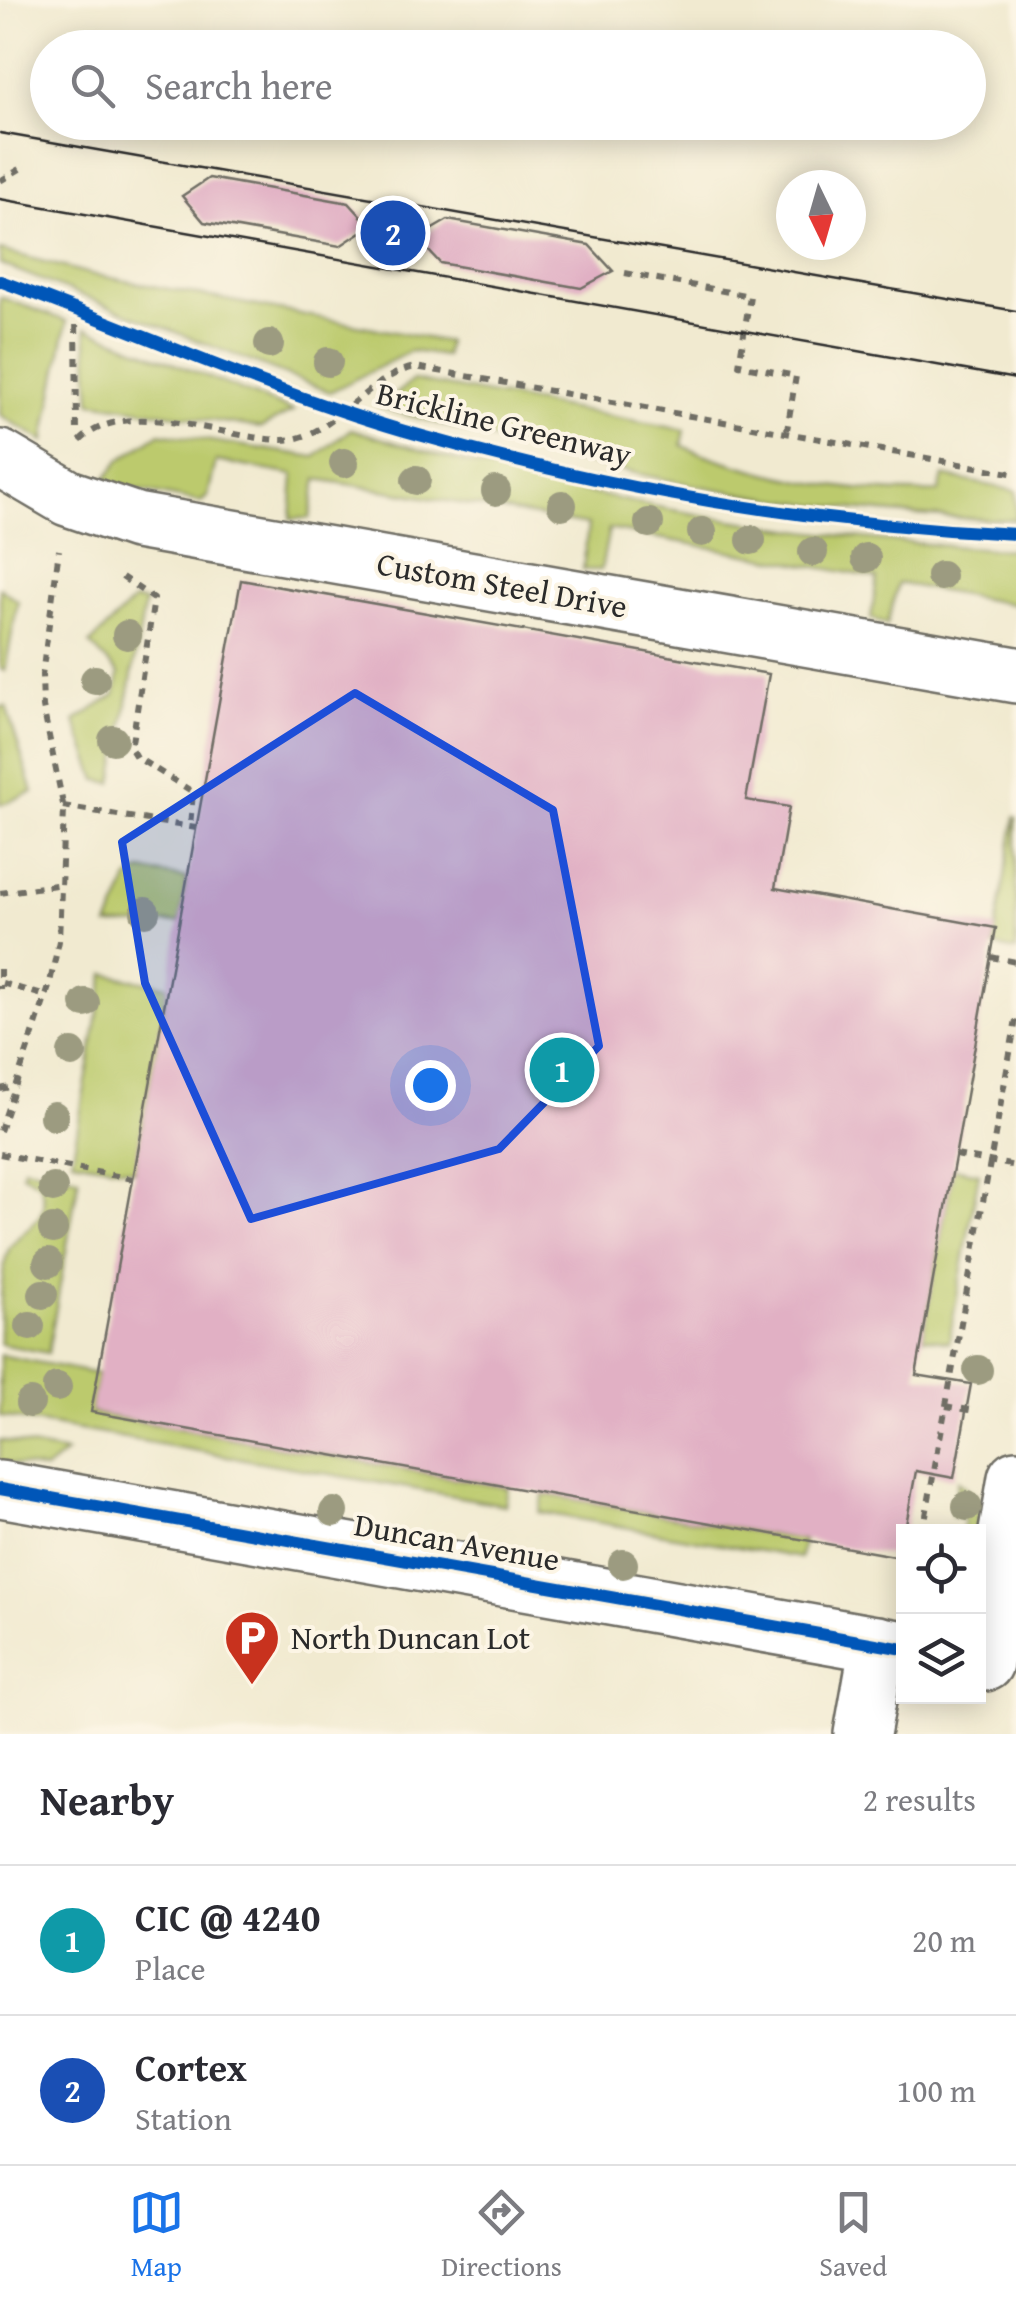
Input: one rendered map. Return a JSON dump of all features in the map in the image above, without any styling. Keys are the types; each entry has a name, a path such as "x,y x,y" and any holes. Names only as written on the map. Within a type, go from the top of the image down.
{"street":[{"name":"Custom Steel Drive","path":"0,458 68,498 136,520 1016,675"},
{"path":"993,1665 1016,1478"},
{"name":"Duncan Avenue","path":"0,1488 891,1646"},
{"path":"862,1734 891,1646"}],"path":[{"path":"0,181 20,169"},
{"path":"625,273 750,296 739,365 796,376 787,430"},
{"path":"61,303 94,315"},
{"path":"76,308 77,445 104,426 156,420 264,438 300,438 392,374 416,367 787,430 1016,474"},
{"path":"0,1131 46,996 59,941 64,806 42,707 42,675 60,541"},
{"path":"64,806 193,827 193,792 136,757 131,749 154,604"},
{"path":"0,893 63,884"},
{"path":"991,958 1016,962"},
{"path":"0,970 1,986 46,996"},
{"path":"924,1524 1016,1020"},
{"path":"0,1089 16,1086"},
{"path":"0,1154 133,1179"},
{"path":"956,1155 1016,1166"},
{"path":"946,1406 975,1411"}],"highlighted area":[{"path":"355,693 553,810 599,1046 499,1149 251,1219 145,983 122,842"}],"green space":[{"path":"0,250 90,274 447,342 445,356 411,351 330,392 0,264"},
{"path":"0,297 67,321 44,441 0,415"},
{"path":"86,328 293,411 261,428 91,402"},
{"path":"413,380 685,430 682,445 692,450 814,483 876,491 939,492 943,476 1016,491 1016,520 855,509 695,485 537,450 381,407"},
{"path":"351,429 515,475 680,511 847,536 1016,550 1016,605 898,583 887,625 871,618 877,578 609,529 601,570 583,570 588,525 317,479 310,518 291,519 294,475 216,461 208,496 201,502 119,486 105,479 120,460 160,433 315,457"},
{"path":"0,588 18,601 5,671 0,669"},
{"path":"134,600 145,602 113,783 97,780 75,721 115,695 119,674 90,644"},
{"path":"6,706 33,792 0,805 0,707"},
{"path":"1016,817 1016,951 993,946"},
{"path":"141,871 187,878 180,922 108,926 129,879"},
{"path":"105,974 168,986 135,1170 72,1160"},
{"path":"24,1167 79,1177 48,1353 0,1344 6,1258 16,1240 41,1214 43,1206 39,1183 22,1173"},
{"path":"953,1168 979,1173 949,1342 923,1337"},
{"path":"0,1355 98,1374 91,1413 508,1488 505,1505 0,1416"},
{"path":"0,1440 66,1453 45,1470 0,1462"},
{"path":"958,1481 980,1499 978,1524 963,1524 964,1518 952,1516"},
{"path":"544,1494 803,1540 800,1558 539,1512"}],"building":[{"path":"209,178 349,203 370,226 340,246 204,222 182,196"},
{"path":"448,220 589,245 613,271 581,288 440,263 417,238"},
{"path":"241,580 769,674 746,800 789,807 775,888 996,928 916,1375 971,1384 954,1478 916,1471 906,1524 896,1524 896,1556 91,1412"}],"tram line":[{"path":"0,133 30,138"},
{"path":"40,140 1016,311"},
{"path":"0,199 1016,379"}],"cycle path":[{"name":"Brickline Greenway","path":"0,281 313,401 492,455 715,502 865,522 1016,534"},
{"path":"0,1489 896,1648"}],"place":[{"name":"Cortex","path":"393,233"},
{"name":"CIC @ 4240","path":"562,1070"},
{"name":"North Duncan Lot","path":"252,1687"}]}
